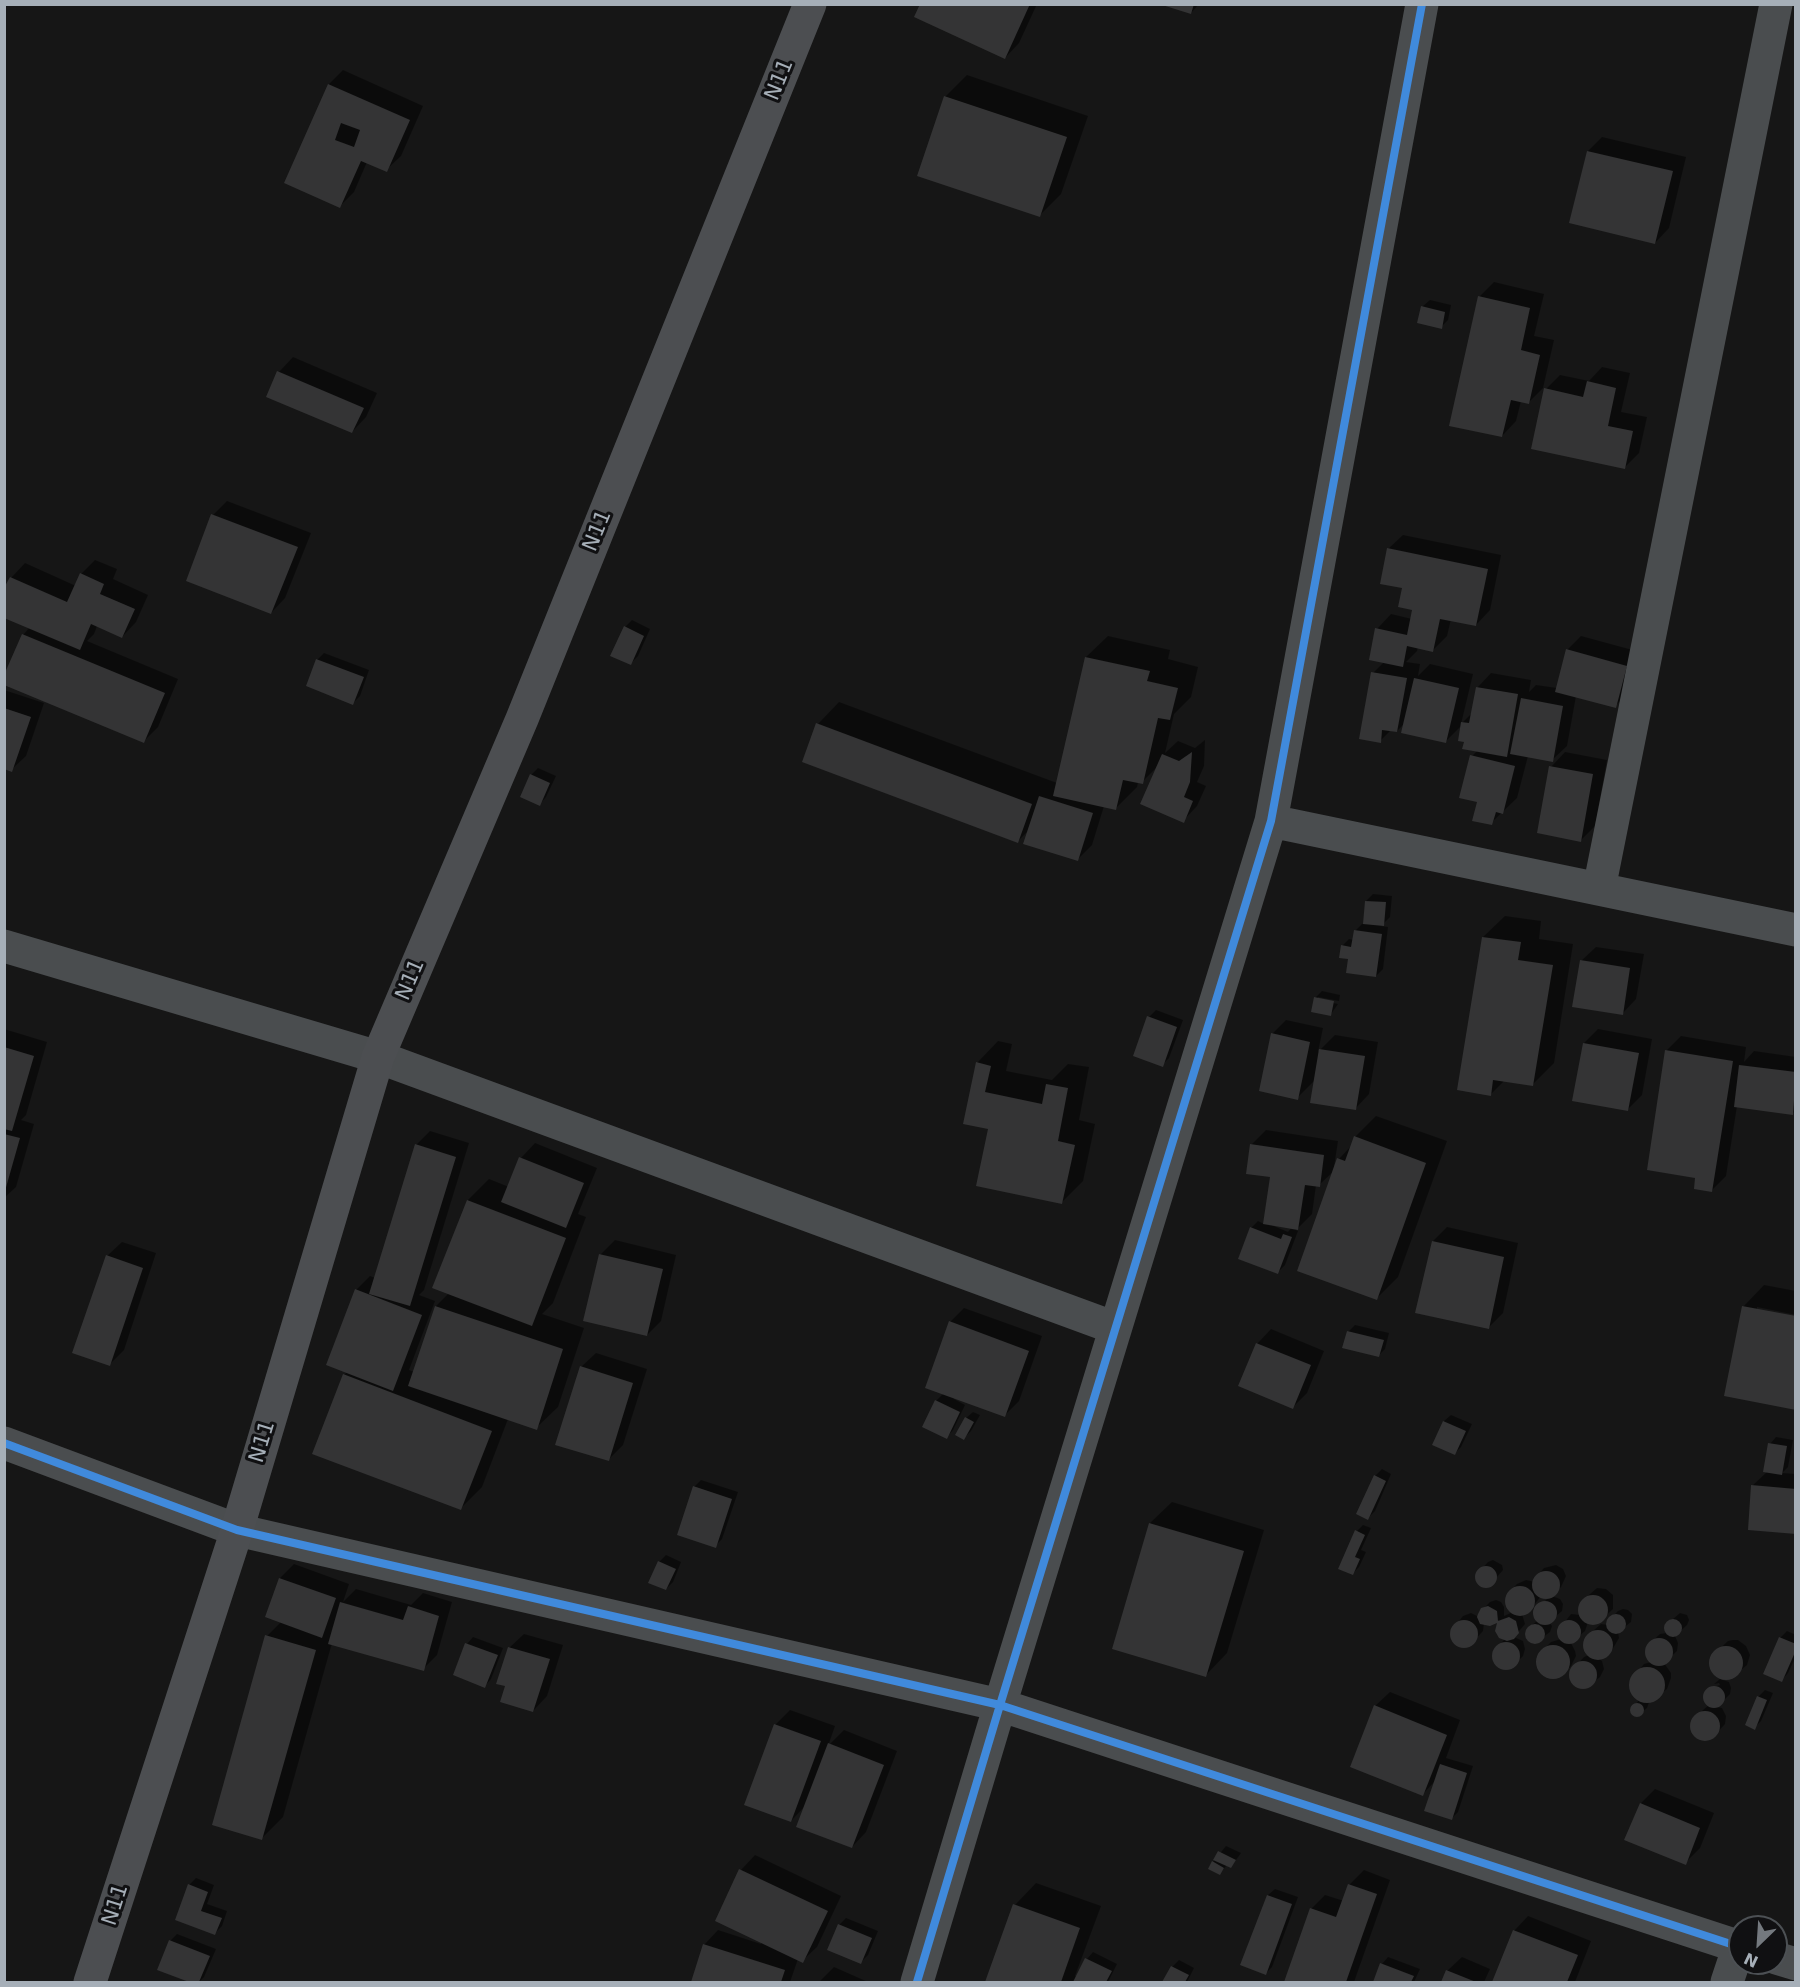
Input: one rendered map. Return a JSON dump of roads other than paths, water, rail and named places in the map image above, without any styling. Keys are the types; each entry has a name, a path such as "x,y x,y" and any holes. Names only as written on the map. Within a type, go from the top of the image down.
{"main road":[{"name":"N11","path":"90,1983 237,1530 378,1057 522,719 810,4"}],"street":[{"path":"917,1983 1000,1704 1271,821 1422,4"},
{"path":"1599,889 1776,4"},
{"path":"1271,821 1796,930"},
{"path":"4,946 378,1057 1115,1328"},
{"path":"4,1443 237,1530 1000,1704 1728,1942"}]}
